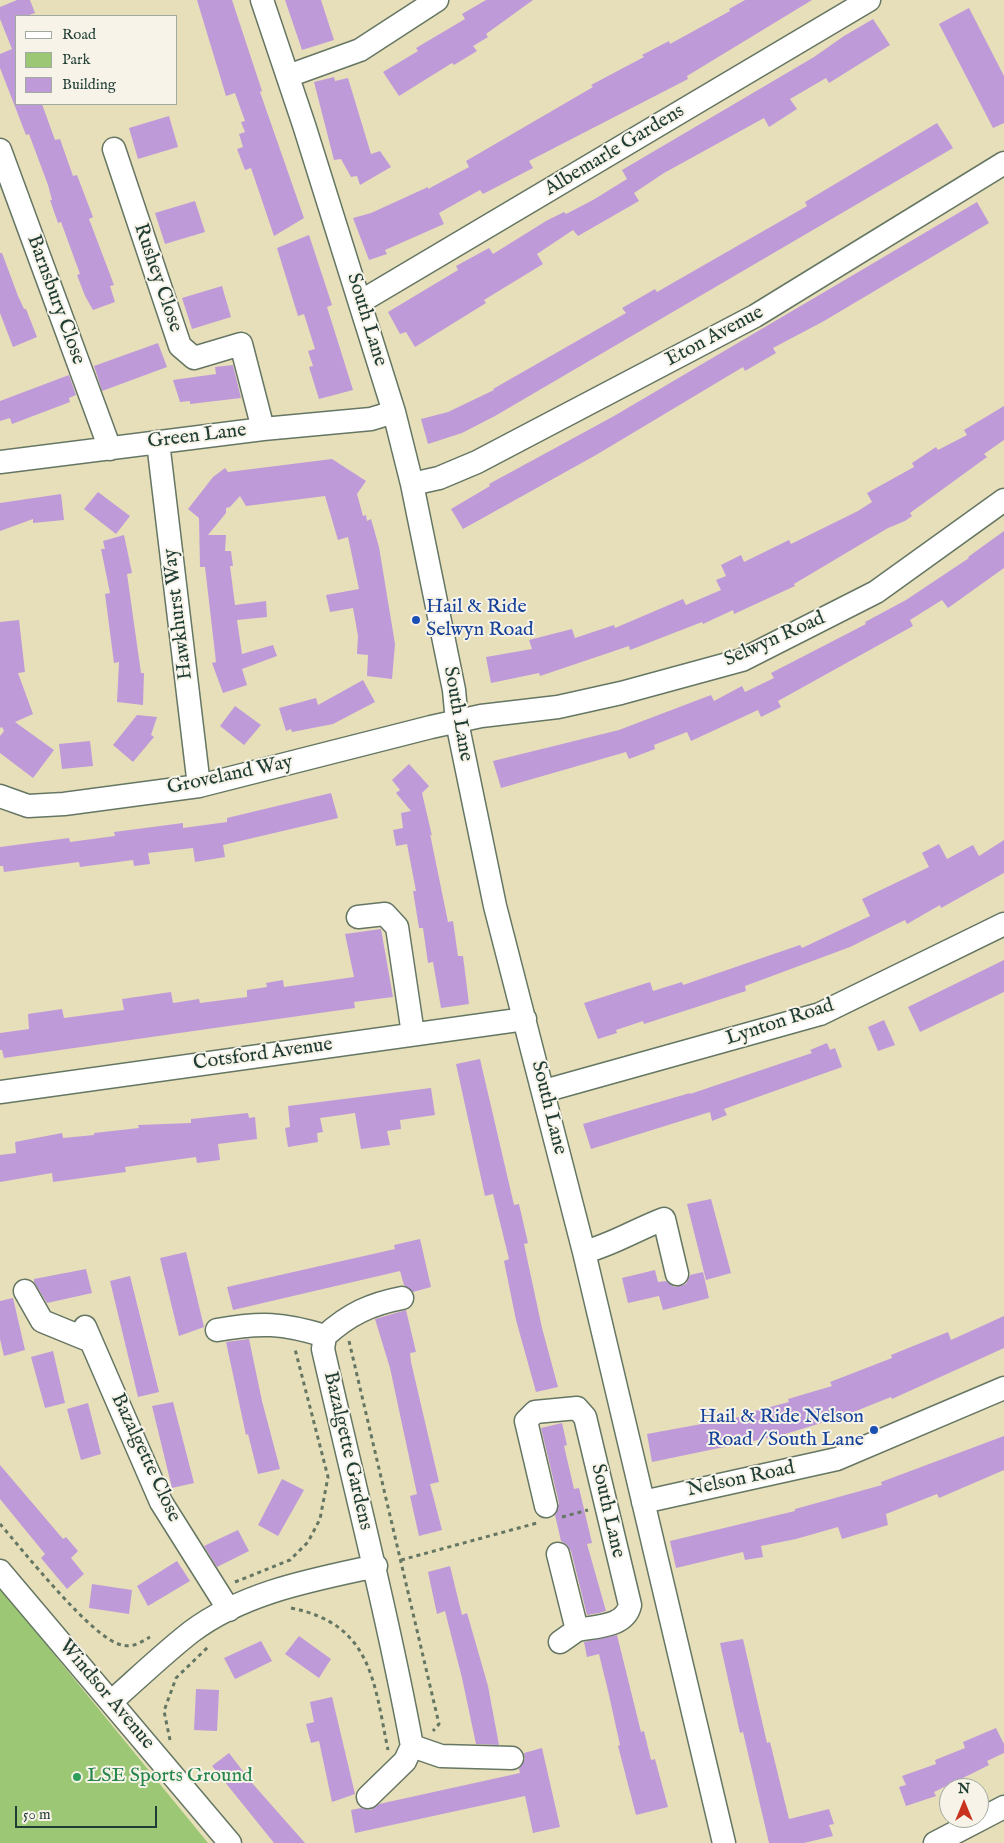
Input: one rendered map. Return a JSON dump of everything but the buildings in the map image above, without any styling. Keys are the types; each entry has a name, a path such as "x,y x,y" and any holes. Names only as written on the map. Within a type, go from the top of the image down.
{"street":[{"name":"South Lane","path":"262,0 288,76 394,412 412,484 454,690 457,722 494,906 544,1091 584,1252 724,1843"},
{"path":"288,76 360,50 437,0"},
{"name":"Albemarle Gardens","path":"360,302 869,0"},
{"name":"Rushey Close","path":"114,149 180,346 194,358 241,344 262,429"},
{"name":"Barnsbury Close","path":"0,150 110,449"},
{"name":"Eton Avenue","path":"412,484 439,478 477,462 755,316 1004,163"},
{"name":"Green Lane","path":"0,462 262,429 371,419 394,412"},
{"name":"Hawkhurst Way","path":"158,442 199,786"},
{"name":"Selwyn Road","path":"457,722 481,716 558,707 621,693 742,660 876,592 1004,500"},
{"name":"Groveland Way","path":"0,796 28,806 64,804 199,786 457,722"},
{"path":"358,916 386,914 392,918 397,927 413,1034"},
{"name":"Lynton Road","path":"544,1091 820,1014 1004,924"},
{"name":"Cotsford Avenue","path":"0,1092 525,1019"},
{"path":"584,1252 605,1246 634,1230 664,1219 677,1274"},
{"name":"Bazalgette Close","path":"25,1291 42,1321 88,1334 162,1502 229,1610"},
{"path":"217,1330 251,1324 333,1329 356,1312 378,1303 402,1298"},
{"name":"Bazalgette Gardens","path":"333,1329 323,1349 362,1521 376,1566 417,1748"},
{"name":"Nelson Road","path":"643,1502 837,1459 1004,1388"},
{"path":"548,1515 516,1419 535,1412 565,1407 577,1408 585,1417 590,1412 619,1406"},
{"name":"South Lane","path":"585,1417 630,1605"},
{"path":"558,1554 569,1636 621,1621 628,1614 630,1605 665,1598"},
{"path":"111,1702 192,1632 229,1610 264,1593 376,1566"},
{"name":"Windsor Avenue","path":"0,1571 230,1843"},
{"path":"368,1797 417,1748 441,1756 512,1758"},
{"path":"935,1843 1004,1807"}],"path":[{"path":"333,1329 347,1330 439,1724 417,1748"},
{"path":"376,1566 548,1515 605,1505"},
{"path":"283,1607 304,1611 334,1622 348,1635 373,1675 389,1758 399,1767"},
{"path":"171,1743 164,1711 176,1678 213,1643"}],"green space":[{"name":"LSE Sports Ground","path":"0,1588 208,1843 0,1843"}],"place":[{"name":"Hail & Ride Selwyn Road","path":"416,620"},
{"name":"Hail & Ride Nelson Road / South Lane","path":"874,1430"},
{"name":"LSE Sports Ground","path":"77,1777"}]}
